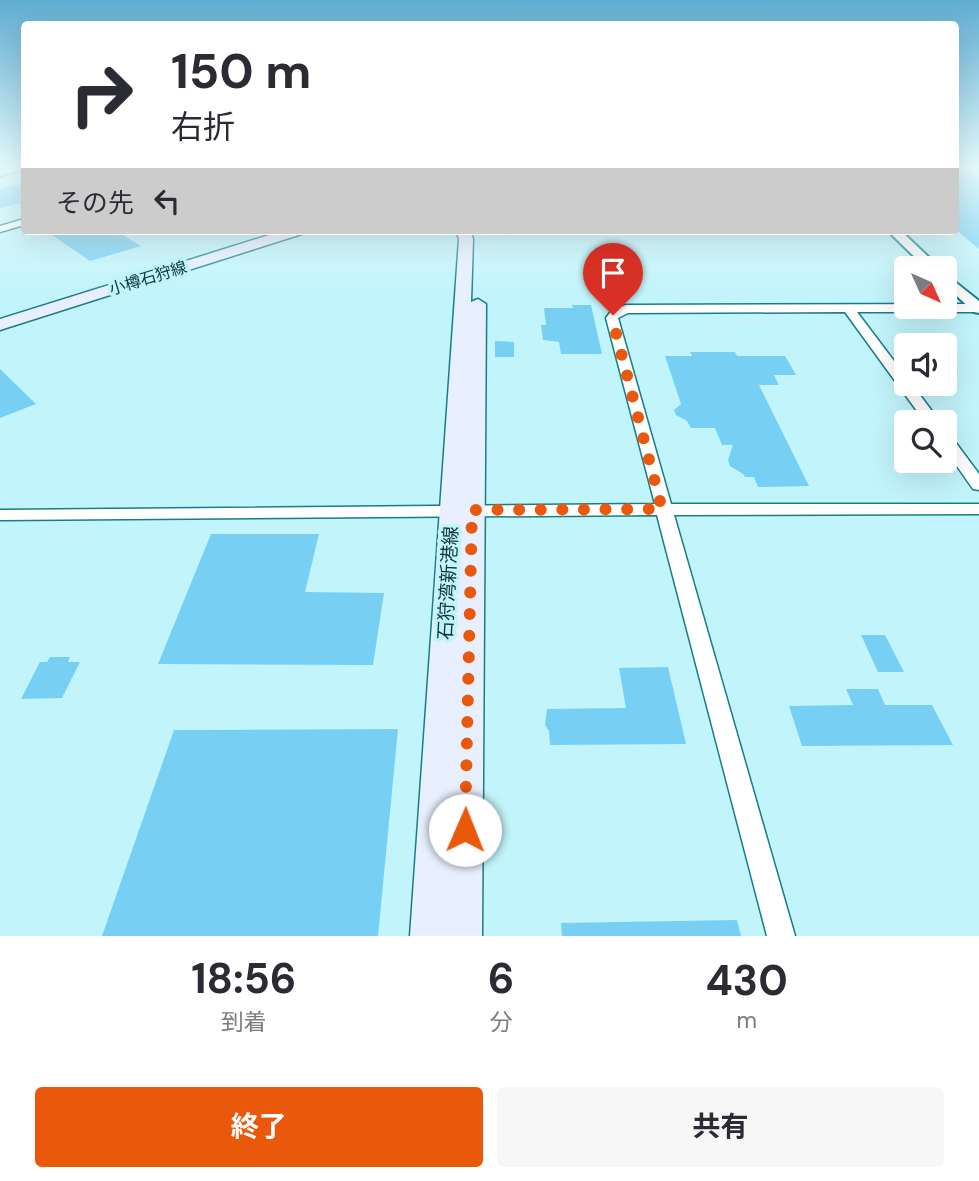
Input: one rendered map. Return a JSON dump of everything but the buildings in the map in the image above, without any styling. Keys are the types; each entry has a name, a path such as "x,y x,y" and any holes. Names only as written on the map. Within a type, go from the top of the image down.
{"main road":[{"name":"小樽石狩線","path":"0,313 254,235"},
{"name":"小樽石狩線","path":"0,324 284,235"},
{"name":"石狩湾新港線","path":"462,936 464,235"},
{"name":"石狩湾新港線","path":"430,936 462,511 479,246 477,235"}],"street":[{"path":"0,229 21,223"},
{"path":"898,235 921,256"},
{"path":"957,289 979,308"},
{"path":"781,936 662,509 612,318 626,309 979,308"},
{"path":"849,309 924,410"},
{"path":"957,455 979,485"},
{"path":"0,515 979,509"}],"route":[{"path":"465,830 472,510 662,509 613,315"}]}
